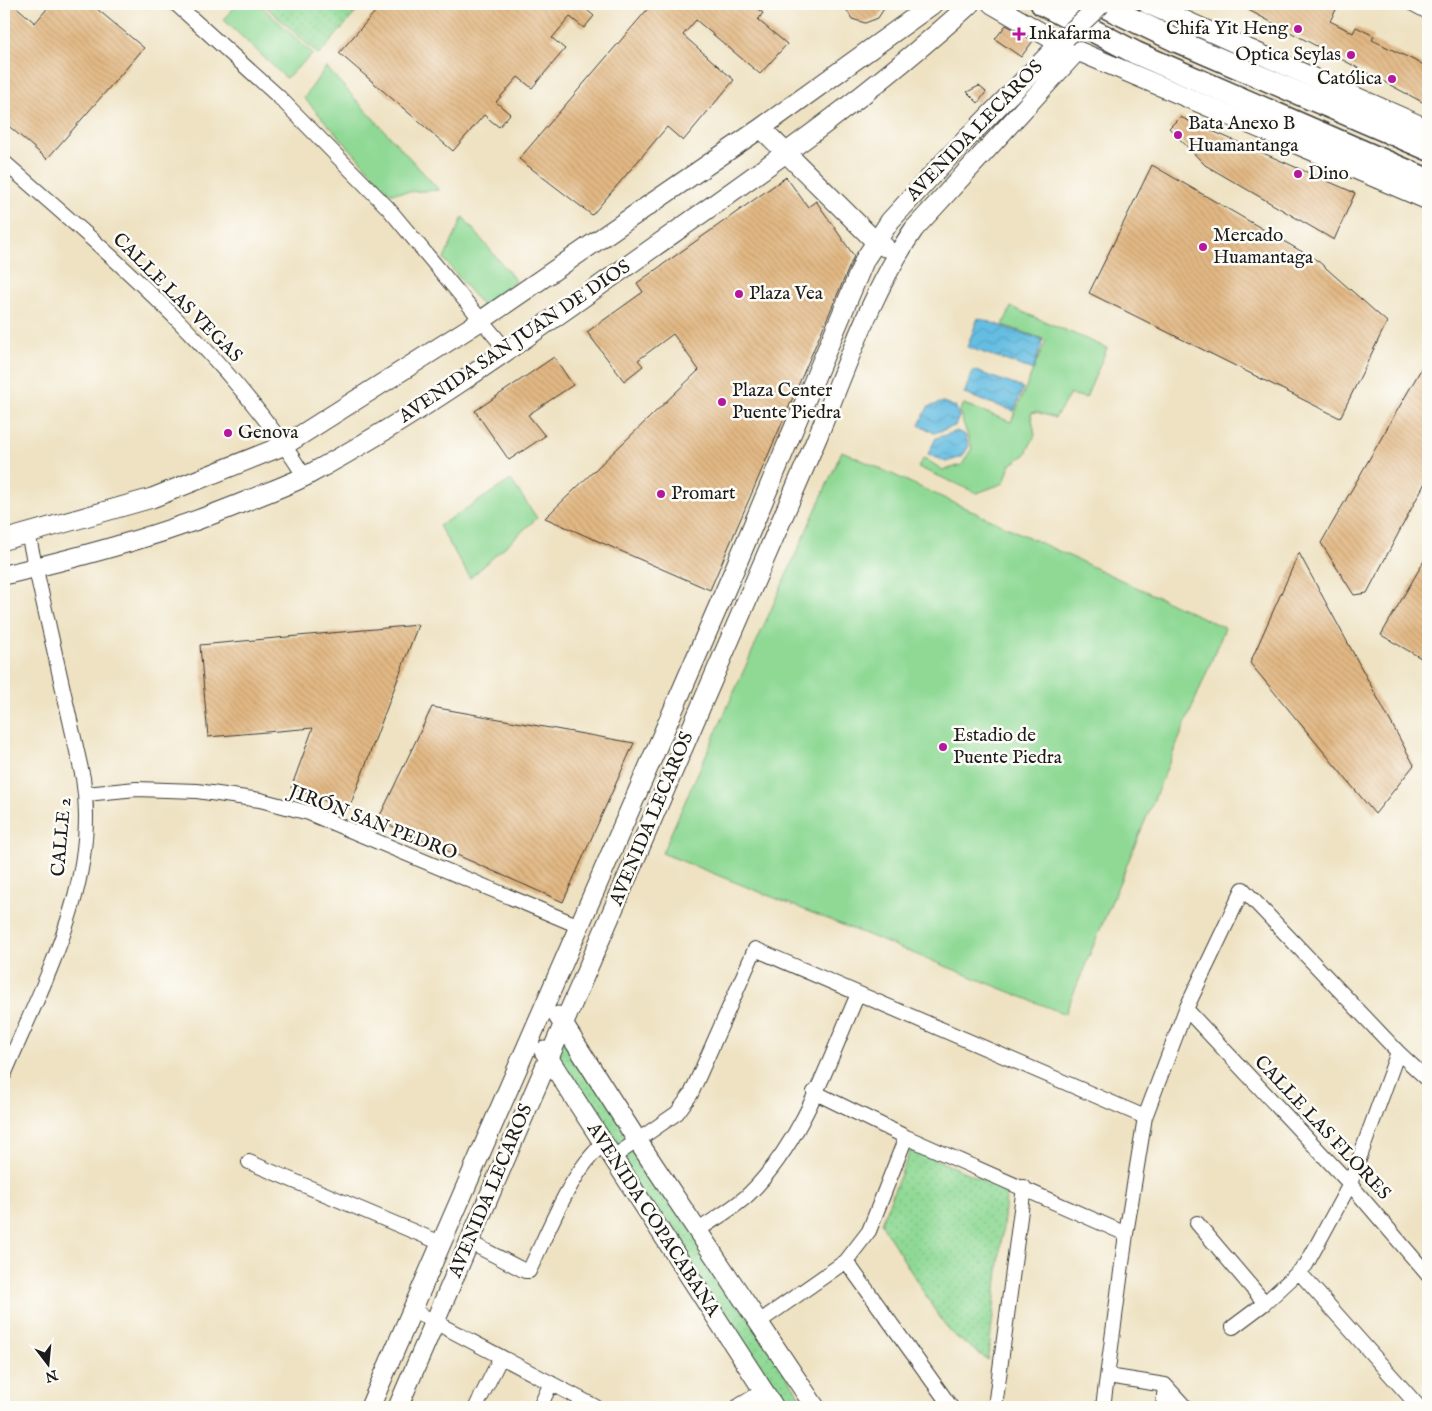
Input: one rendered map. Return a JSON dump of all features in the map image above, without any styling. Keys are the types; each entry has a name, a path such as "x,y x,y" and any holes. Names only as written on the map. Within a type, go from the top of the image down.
{"highway":[{"path":"1042,4 1145,57 1428,180"},
{"path":"1100,4 1177,41 1428,149"}],"main road":[{"name":"AVENIDA SAN JUAN DE DIOS","path":"4,540 152,498 285,445 482,320 761,128 933,4"},
{"name":"AVENIDA SAN JUAN DE DIOS","path":"4,575 149,537 216,514 304,477 400,421 507,351 786,154 862,97 970,4"},
{"path":"992,4 1067,44 1428,200"},
{"name":"AVENIDA LECAROS","path":"398,1407 813,447 882,282 896,255 914,229 1100,4"},
{"path":"1148,4 1428,128"},
{"name":"AVENIDA LECAROS","path":"370,1407 735,568 865,259 890,221 943,163 1067,44"},
{"path":"761,128 876,241 896,255"},
{"path":"547,1001 815,1407"},
{"name":"AVENIDA COPACABANA","path":"532,1033 774,1407"}],"street":[{"path":"176,4 279,97 388,208 507,351"},
{"path":"1413,4 1428,12"},
{"name":"CALLE LAS VEGAS","path":"4,162 73,222 209,351 285,445 304,477"},
{"name":"CALLE 2","path":"4,1076 71,912 83,854 86,794 28,534"},
{"name":"JIRÓN SAN PEDRO","path":"86,794 136,789 197,791 268,802 309,814 579,926"},
{"path":"1104,1407 1126,1234 1144,1116 1186,1009 1243,889 1398,1052 1428,1080"},
{"path":"470,1242 525,1271 529,1270 561,1205 590,1155 637,1140 676,1113 691,1094 755,949 1144,1116"},
{"path":"697,1230 748,1195 771,1170 793,1138 858,994"},
{"name":"CALLE LAS FLORES","path":"1186,1009 1350,1184 1428,1275"},
{"path":"1233,1327 1265,1303 1300,1272 1350,1184 1398,1052"},
{"path":"814,1092 906,1137 1024,1187 1126,1234"},
{"path":"759,1322 846,1261 868,1231 906,1137"},
{"path":"249,1162 441,1243"},
{"path":"995,1407 1024,1187"},
{"path":"1196,1223 1265,1303"},
{"path":"846,1261 951,1407"},
{"path":"1300,1272 1419,1407"},
{"path":"412,1310 596,1407"},
{"path":"476,1407 500,1357"},
{"path":"1108,1376 1165,1385 1185,1407"},
{"path":"540,1407 551,1383"},
{"path":"1163,1407 1165,1385"},
{"path":"737,1407 763,1391"}],"green space":[{"path":"237,4 259,4 313,54 286,78 224,20"},
{"path":"263,4 363,4 319,55"},
{"path":"326,67 439,190 390,193 304,98"},
{"path":"463,217 516,281 483,307 444,259"},
{"path":"1011,307 1107,348 1086,398 1070,394 1055,418 1036,412 1031,413 1035,435 1025,455 1010,465 1004,483 977,493 918,467 924,458 943,470 962,465 972,448 959,411 964,404 1011,422 1046,340 1003,325"},
{"name":"Estadio de Puente Piedra","path":"842,451 1225,628 1065,1014 662,853"},
{"path":"511,480 537,518 470,578 439,526"},
{"path":"564,1029 633,1139 612,1154 552,1057"},
{"path":"636,1145 807,1407 781,1407 616,1158"},
{"path":"911,1149 1007,1190 988,1360 951,1333 881,1223"}],"water":[{"path":"978,318 1043,340 1033,370 967,347"},
{"path":"973,370 1023,388 1014,411 964,394"},
{"path":"943,402 956,407 959,417 955,426 934,433 919,425 928,407"},
{"path":"957,431 965,435 969,446 962,457 946,462 928,454 936,438"}],"building":[{"path":"4,4 13,4 35,23 51,4 91,4 144,48 47,159 4,122"},
{"path":"382,4 580,4 594,16 584,28 570,17 552,38 565,49 532,88 518,77 496,102 510,114 499,127 484,115 453,151 339,53"},
{"path":"652,4 751,4 763,13 758,20 787,44 760,74 696,20 683,35 734,80 683,141 667,127 592,215 519,159"},
{"path":"843,4 887,4 878,18 865,23 852,19"},
{"path":"1237,4 1339,4 1330,21 1353,33 1356,27 1374,36 1372,40 1428,67 1428,105"},
{"path":"1006,25 1033,41 1021,57 995,39"},
{"path":"979,86 986,92 978,103 967,92"},
{"path":"1180,117 1355,193 1334,240 1205,165 1169,128"},
{"path":"1152,165 1318,261 1387,322 1340,418 1089,293"},
{"path":"786,177 808,207 816,201 854,256 710,590 545,518 699,370 673,334 638,360 643,366 624,381 587,332 643,292 637,283"},
{"path":"554,357 573,385 528,415 545,436 509,460 475,411"},
{"path":"1428,357 1428,477 1367,593 1354,595 1321,543"},
{"path":"1299,553 1414,765 1375,814 1250,663"},
{"path":"1428,554 1428,662 1381,635"},
{"path":"418,625 349,809 291,788 313,728 208,737 200,645"},
{"path":"432,707 634,743 563,902 378,820"}],"place":[{"name":"Chifa Yit Heng","path":"1298,29"},
{"name":"Inkafarma","path":"1019,34"},
{"name":"Optica Seylas","path":"1351,55"},
{"name":"Católica","path":"1392,79"},
{"name":"Bata Anexo B Huamantanga","path":"1178,135"},
{"name":"Dino","path":"1298,174"},
{"name":"Mercado Huamantaga","path":"1203,247"},
{"name":"Plaza Vea","path":"739,294"},
{"name":"Plaza Center Puente Piedra","path":"722,402"},
{"name":"Genova","path":"228,433"},
{"name":"Promart","path":"661,494"},
{"name":"Estadio de Puente Piedra","path":"943,747"}]}
